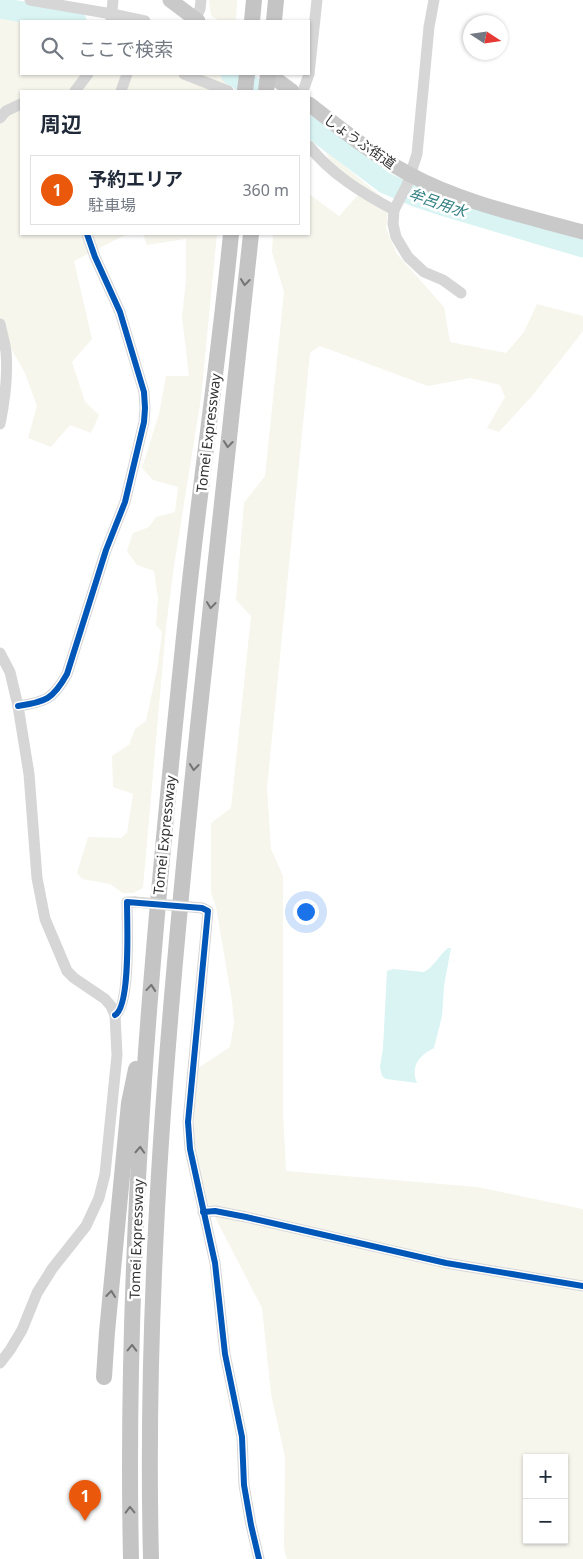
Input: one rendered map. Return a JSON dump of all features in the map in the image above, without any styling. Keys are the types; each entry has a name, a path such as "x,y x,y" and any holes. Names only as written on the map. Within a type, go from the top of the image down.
{"highway":[{"path":"252,20 254,0"},
{"path":"274,20 276,0"},
{"path":"245,90 247,75"},
{"path":"266,90 268,75"},
{"name":"Tomei Expressway","path":"131,1559 130,1505 136,1212 156,917 188,595 231,235"},
{"name":"Tomei Expressway","path":"151,1559 151,1342 163,1099 179,907 251,235"},
{"path":"104,1377 129,1103 149,1012"}],"main road":[{"path":"170,0 196,20"},
{"path":"269,75 291,90"},
{"name":"しょうぶ街道","path":"310,105 409,180 505,211 583,232"}],"street":[{"path":"30,0 111,18 134,20"},
{"path":"111,18 113,0"},
{"path":"196,20 202,0"},
{"path":"310,66 318,0"},
{"path":"434,0 429,27 417,154 409,180 396,207 393,224 396,237 408,257 424,272 443,280 461,293"},
{"path":"76,90 87,75"},
{"path":"120,90 127,75"},
{"path":"187,75 225,90"},
{"path":"303,90 309,75"},
{"path":"0,118 6,111 20,104"},
{"path":"310,147 331,169 365,195 396,207"},
{"path":"18,706 45,701 59,688 67,674 106,550 124,502 144,422 144,392 120,312 87,235"},
{"path":"0,324 6,351 5,399 0,424"},
{"path":"0,652 10,672 18,706 29,774 37,878 45,919 67,970 74,978 105,999 111,1006 115,1015 117,1055 105,1174 99,1198 86,1226 52,1269 37,1293 22,1330 0,1363"},
{"path":"115,1015 120,1012 123,1004 127,969 127,902 202,908 208,911 188,1122 190,1149 215,1263 225,1354 242,1437 244,1485 259,1559"},
{"path":"203,1212 215,1211 246,1217 446,1263 583,1286"}],"shaded area":[{"path":"209,0 237,0 236,20 218,20 211,16"},
{"path":"0,14 33,20 20,20 20,75 219,75 232,86 232,90 20,90 20,235 125,235 74,261 92,339 72,362 85,402 99,415 91,433 70,425 51,447 28,438 37,406 25,373 4,336 0,335"},
{"path":"325,150 389,203 386,228 397,254 444,307 450,342 506,353 524,332 537,304 583,316 583,331 532,396 499,432 487,428 505,397 500,385 470,378 428,386 320,346 310,353 267,788 271,849 283,876 283,1112 286,1171 477,1187 583,1209 583,1559 287,1559 284,1549 285,1457 271,1394 262,1308 202,1192 193,1140 195,1070 230,1047 234,1023 216,907 211,893 211,823 231,808 251,616 236,600 244,503 265,476 284,292 272,252 273,235 310,235 310,195 339,216 360,193 330,162"},
{"path":"143,235 217,235 201,398 166,627 143,888 133,893 123,893 110,884 82,879 77,873 88,837 121,838 127,833 133,794 113,787 112,756 129,745 135,729 146,721 158,665 162,632 156,625 158,598 154,571 137,565 127,551 133,533 149,527 156,517 175,512 178,487 153,480 142,468 159,414 166,376 189,376 182,317 186,280 186,239 147,245"}],"water":[{"path":"448,948 451,948 444,986 442,1016 434,1048 424,1054 417,1062 415,1077 417,1083 386,1079 382,1076 380,1067 383,1048 387,971 393,969 424,972"}],"waterway":[{"name":"牟呂用水","path":"0,8 70,20"},
{"name":"牟呂用水","path":"233,75 257,90"},
{"name":"牟呂用水","path":"310,127 385,183 448,207 583,247"}],"cycle path":[{"path":"18,706 48,698 67,674 106,550 125,502 144,422 144,392 120,312 95,257 87,235"},
{"path":"115,1015 120,1008 124,996 126,981 127,902 202,908 208,911 188,1122 190,1149 215,1263 225,1354 242,1437 244,1485 259,1559"},
{"path":"203,1212 215,1211 246,1217 446,1263 583,1286"}],"place":[{"name":"予約エリア","path":"85,1521"}]}
